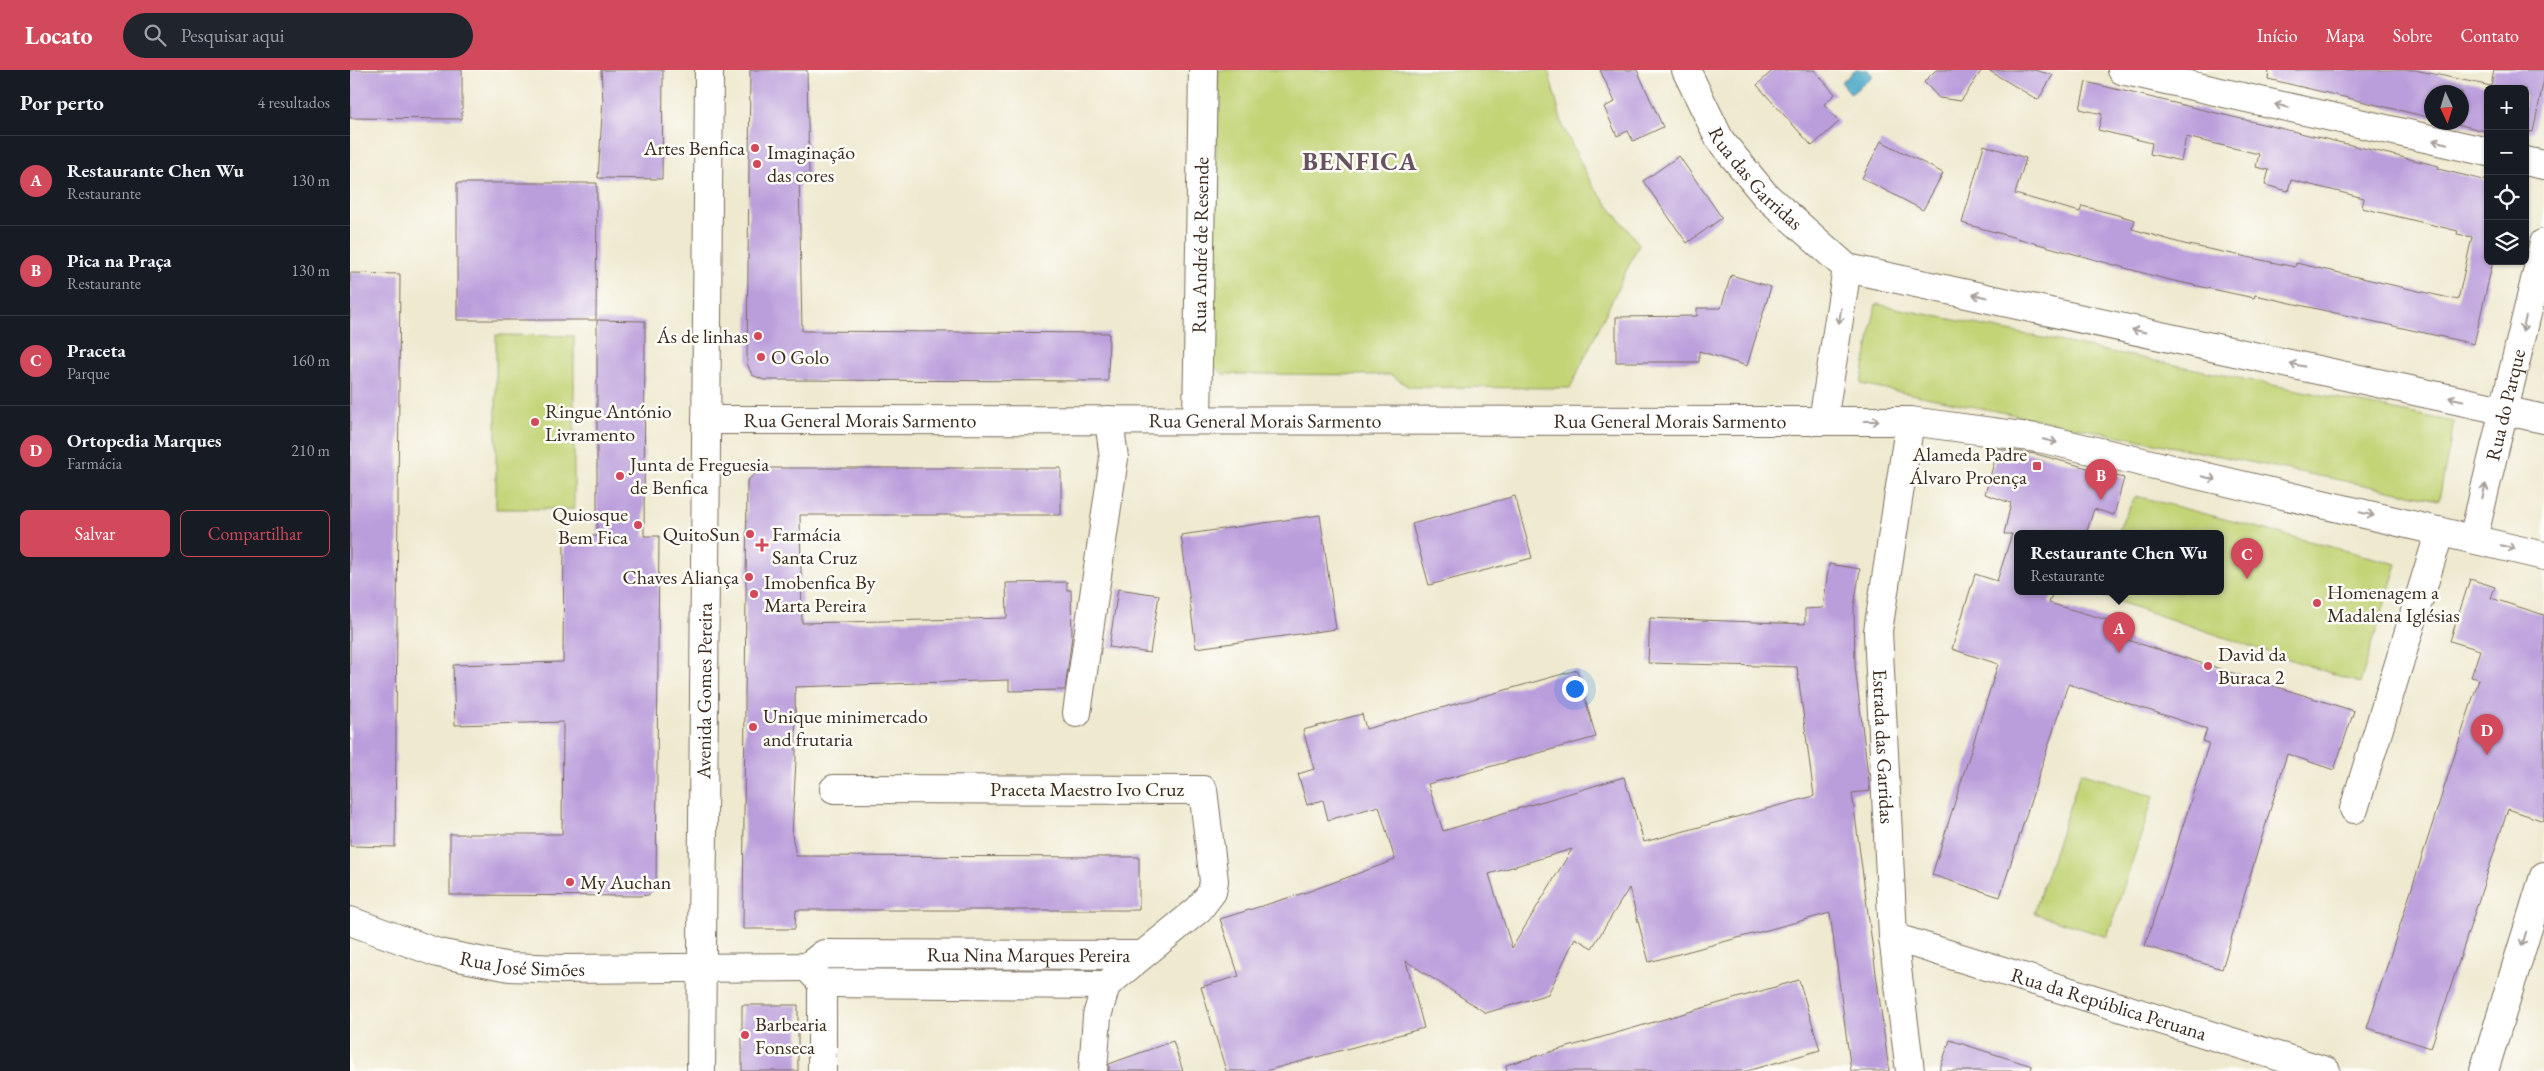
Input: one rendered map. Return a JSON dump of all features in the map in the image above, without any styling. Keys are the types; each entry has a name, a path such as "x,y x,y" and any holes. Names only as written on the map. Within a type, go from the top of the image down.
{"street":[{"name":"Avenida Gomes Pereira","path":"701,1071 709,70"},
{"name":"Rua André de Resende","path":"1197,420 1203,70"},
{"name":"Rua das Garridas","path":"1686,70 1720,140 1765,195 1848,268"},
{"path":"2122,70 2484,151"},
{"path":"2529,162 2544,165"},
{"name":"Rua do Parque","path":"2473,539 2544,243"},
{"path":"2544,420 1848,268 1823,421 1910,421 2044,439 2544,556"},
{"name":"Rua General Morais Sarmento","path":"706,420 1823,421"},
{"path":"1077,713 1114,458 1110,420"},
{"name":"Estrada das Garridas","path":"1910,421 1878,631 1893,938 1910,1071"},
{"path":"2354,809 2440,531"},
{"name":"Praceta Maestro Ivo Cruz","path":"834,789 1203,790 1213,870 1212,892 1199,909 1142,955"},
{"path":"2484,1071 2544,876"},
{"name":"Rua José Simões","path":"350,921 430,951 483,964 543,969 702,967"},
{"name":"Rua da República Peruana","path":"1893,938 2326,1071"},
{"name":"Rua Nina Marques Pereira","path":"815,975 824,954 1142,955"},
{"name":"Rua Nina Marques Pereira","path":"702,967 815,975 1106,985 1142,955"},
{"path":"815,975 822,1071"},
{"path":"1094,1071 1097,1016 1106,985"}],"green space":[{"path":"1218,70 1548,70 1563,127 1592,185 1639,244 1570,388 1409,387 1391,375 1223,374 1212,364"},
{"path":"1876,304 2454,422 2439,500 1861,384"},
{"name":"Ringue António Livramento","path":"496,335 574,336 574,509 496,509"},
{"path":"2136,496 2397,564 2360,683 2099,595 2224,595 2224,530 2119,530 2123,519"},
{"path":"2081,772 2154,796 2107,937 2034,913"}],"water":[{"path":"1856,70 1868,70 1873,76 1851,94 1841,82"}],"building":[{"path":"350,70 462,70 462,119 350,118"},
{"path":"601,70 663,70 662,179 598,178 603,100"},
{"path":"750,70 807,70 809,174 799,174 802,331 1109,333 1108,381 764,380 752,375 747,363"},
{"path":"1600,70 1637,70 1663,127 1633,141 1628,131 1617,136 1604,107 1615,102"},
{"path":"1773,70 1814,70 1835,94 1824,104 1839,122 1812,146 1757,85"},
{"path":"1936,70 1982,70 1961,101 1939,98 1924,82"},
{"path":"1988,70 2034,70 2053,75 2038,100"},
{"path":"2269,70 2415,70 2486,85 2484,85 2484,131 2469,127 2469,85 2424,85 2424,116 2268,79"},
{"path":"2494,70 2544,70 2544,79 2533,132 2529,132 2529,85 2491,85"},
{"path":"2086,82 2439,166 2438,169 2484,180 2484,265 2492,265 2474,344 2255,295 2254,298 2165,279 1962,223 1984,145 2026,158 2015,194 2080,212 2082,206 2135,220 2132,229 2184,244 2295,267 2296,263 2458,300 2472,237 2457,234 2458,231 2362,208 2364,198 2291,180 2288,191 2265,185 2269,170 2256,167 2259,154 2186,137 2181,161 2150,154 2152,143 2098,130 2102,114 2080,109"},
{"path":"1881,141 1943,173 1923,210 1862,178"},
{"path":"1679,156 1722,218 1687,243 1643,181"},
{"path":"457,183 597,183 596,320 457,320"},
{"path":"350,273 400,274 395,847 350,846"},
{"path":"1731,275 1771,287 1747,366 1699,351 1699,362 1616,362 1616,317 1697,316 1697,308 1721,308"},
{"path":"597,320 645,321 644,536 659,536 656,889 648,895 639,896 450,895 450,834 562,834 563,722 455,725 453,665 563,662 564,536 597,536"},
{"path":"1998,449 2036,454 2124,478 2114,515 2094,509 2087,530 2014,530 2014,595 2052,595 2049,603 2118,623 2115,636 2354,711 2334,770 2287,754 2222,969 2145,946 2209,743 2203,741 2207,729 2068,684 2000,897 1932,875 1998,664 1952,649 1975,574 1997,581 2012,534 2004,534 2011,503 1985,494"},
{"path":"761,468 1061,468 1061,515 800,515 802,623 1007,618 1006,583 1067,582 1067,590 1071,590 1072,636 1065,690 1009,691 1009,680 795,687 796,760 792,835 796,856 1139,857 1139,910 796,910 795,929 743,929 747,481"},
{"path":"1515,496 1532,558 1429,585 1412,524"},
{"path":"1320,515 1336,629 1196,648 1181,535"},
{"path":"1829,564 1860,569 1854,607 1855,666 1870,791 1852,793 1889,1071 1851,1071 1830,913 1649,962 1629,888 1592,948 1575,938 1548,994 1486,1013 1406,961 1424,1028 1265,1071 1226,1071 1201,987 1239,976 1220,919 1307,892 1395,860 1379,806 1328,820 1323,800 1307,805 1298,774 1314,769 1303,730 1362,714 1366,729 1577,670 1596,737 1428,784 1443,831 1624,777 1644,842 1814,796 1797,667 1648,663 1650,618 1805,624 1805,609 1823,608","holes":["1572,849 1512,948 1489,874"]},
{"path":"2470,579 2495,587 2491,598 2544,615 2544,821 2508,809 2431,1048 2367,1028 2479,679 2471,677 2480,650 2450,641"},
{"path":"1118,589 1159,595 1150,653 1109,647"},
{"path":"1799,980 1820,1050 1747,1071 1507,1071 1506,1065"},
{"path":"742,1005 798,1005 798,1071 742,1071"},
{"path":"1950,1040 2032,1066 2031,1071 1939,1071"},
{"path":"1173,1041 1183,1071 1109,1071 1109,1064"}],"place":[{"name":"Artes Benfica","path":"755,148"},
{"name":"Imaginação das cores","path":"757,164"},
{"name":"Ás de linhas","path":"758,336"},
{"name":"O Golo","path":"761,357"},
{"name":"Ringue António Livramento","path":"535,422"},
{"name":"Alameda Padre Álvaro Proença","path":"2037,466"},
{"name":"Junta de Freguesia de Benfica","path":"620,476"},
{"name":"Pica na Praça","path":"2101,500"},
{"name":"Quiosque Bem Fica","path":"638,525"},
{"name":"QuitoSun","path":"750,534"},
{"name":"Farmácia Santa Cruz","path":"762,545"},
{"name":"Chaves Aliança","path":"749,577"},
{"name":"Praceta","path":"2247,579"},
{"name":"Imobenfica By Marta Pereira","path":"754,594"},
{"name":"Homenagem a Madalena Iglésias","path":"2317,603"},
{"name":"Restaurante Chen Wu","path":"2119,653"},
{"name":"David da Buraca 2","path":"2208,666"},
{"name":"Unique minimercado and frutaria","path":"753,727"},
{"name":"Ortopedia Marques","path":"2487,755"},
{"name":"My Auchan","path":"570,882"},
{"name":"Barbearia Fonseca","path":"745,1035"}],"district":[{"name":"BENFICA","path":"1360,161"}]}
